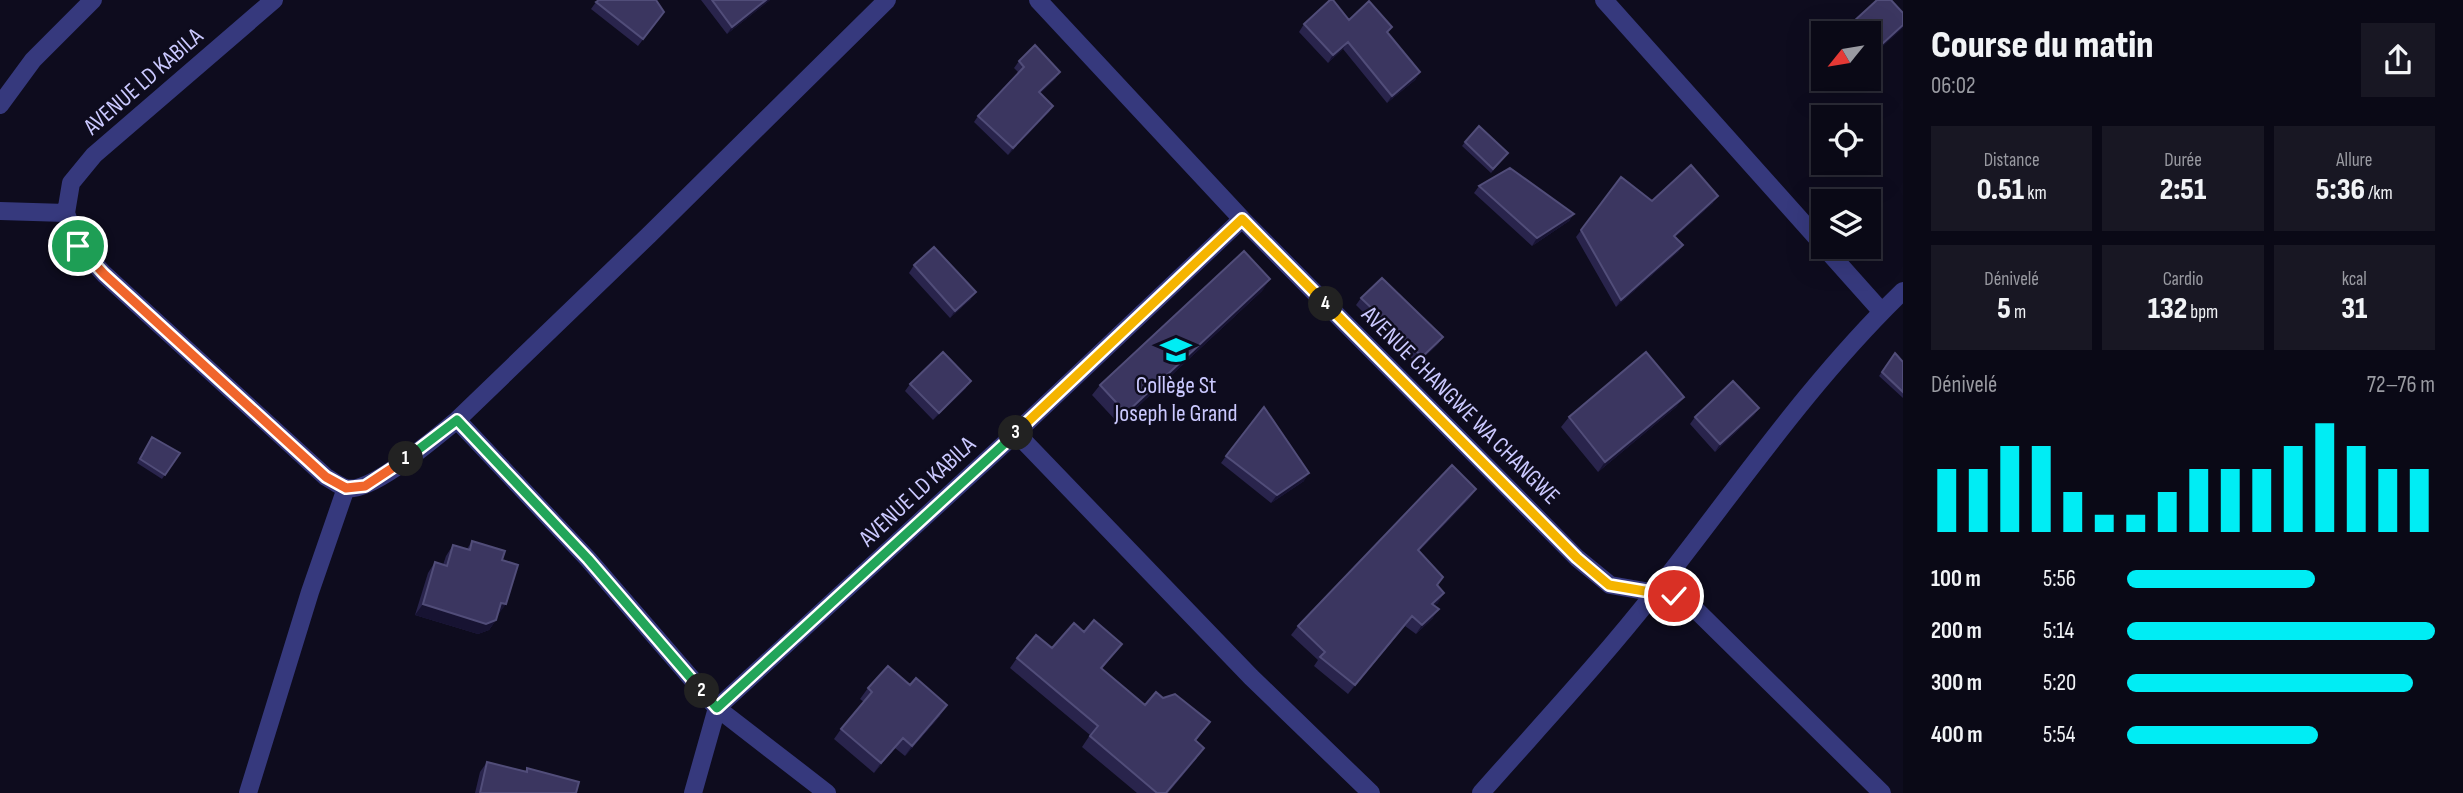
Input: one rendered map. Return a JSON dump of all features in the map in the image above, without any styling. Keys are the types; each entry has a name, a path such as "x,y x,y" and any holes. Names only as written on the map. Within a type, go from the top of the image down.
{"street":[{"path":"0,105 33,60 93,0"},
{"name":"AVENUE LD KABILA","path":"66,213 71,183 94,155 274,0"},
{"path":"0,211 66,213 78,246 104,274 326,477 346,488 365,486 457,420 887,0"},
{"name":"AVENUE CHANGWE WA CHANGWE","path":"1038,0 1242,219 1577,558 1609,585 1674,596 1690,604 1882,793"},
{"path":"1604,0 1811,231"},
{"name":"AVENUE LD KABILA","path":"717,708 1016,433 1242,219"},
{"path":"1835,259 1882,312"},
{"path":"1481,793 1655,593 1785,422 1850,344 1903,291"},
{"path":"457,420 588,559 717,708 827,793"},
{"path":"1016,433 1251,677 1371,793"},
{"path":"248,793 310,592 346,488"},
{"path":"693,793 717,708"}],"building":[{"path":"656,0 664,12 643,39 596,2"},
{"path":"712,0 766,0 732,27"},
{"path":"1333,0 1349,20 1369,1 1392,27 1387,32 1420,72 1392,96 1348,42 1333,55 1304,24"},
{"path":"1877,0 1891,0 1903,13 1903,25 1881,45 1881,21 1854,21"},
{"path":"1035,45 1060,72 1039,92 1053,106 1013,148 978,116 1024,67 1019,61"},
{"path":"1479,126 1508,153 1493,169 1465,142"},
{"path":"1691,165 1718,196 1674,236 1683,245 1621,300 1581,230 1621,177 1652,201"},
{"path":"1510,168 1574,214 1537,238 1479,186"},
{"path":"934,247 976,292 955,311 914,265"},
{"path":"1244,251 1270,279 1126,413 1100,385"},
{"path":"1382,278 1443,337 1422,357 1384,317 1361,298"},
{"path":"943,352 971,381 939,413 910,384"},
{"path":"1646,352 1684,397 1605,462 1569,417"},
{"path":"1895,353 1903,362 1903,392 1882,372"},
{"path":"1733,381 1759,408 1720,444 1695,417"},
{"path":"1264,407 1309,473 1277,495 1226,456"},
{"path":"152,437 180,453 165,475 140,459"},
{"path":"1452,465 1476,489 1418,550 1443,577 1437,585 1444,593 1432,604 1439,609 1422,625 1412,616 1355,685 1320,657 1325,652 1298,626"},
{"path":"472,541 505,551 502,560 518,565 506,604 501,603 496,620 486,624 423,604 435,562 447,566 453,545 470,550"},
{"path":"1094,620 1122,644 1101,668 1145,705 1156,692 1163,698 1175,694 1210,722 1195,740 1204,748 1166,793 1157,793 1090,736 1098,726 1017,658 1036,635 1052,648 1074,623 1084,632"},
{"path":"888,666 910,685 916,678 947,705 912,746 903,738 881,763 841,729 872,692 868,688"},
{"path":"487,762 527,772 527,768 579,782 576,793 480,793"}],"place":[{"name":"Collège St Joseph le Grand","path":"1176,350"}],"route":[{"path":"78,246 104,274 326,477 346,488 365,486 379,478 457,420 588,559 717,708 1016,433 1242,219 1577,558 1609,585 1674,596"}]}
